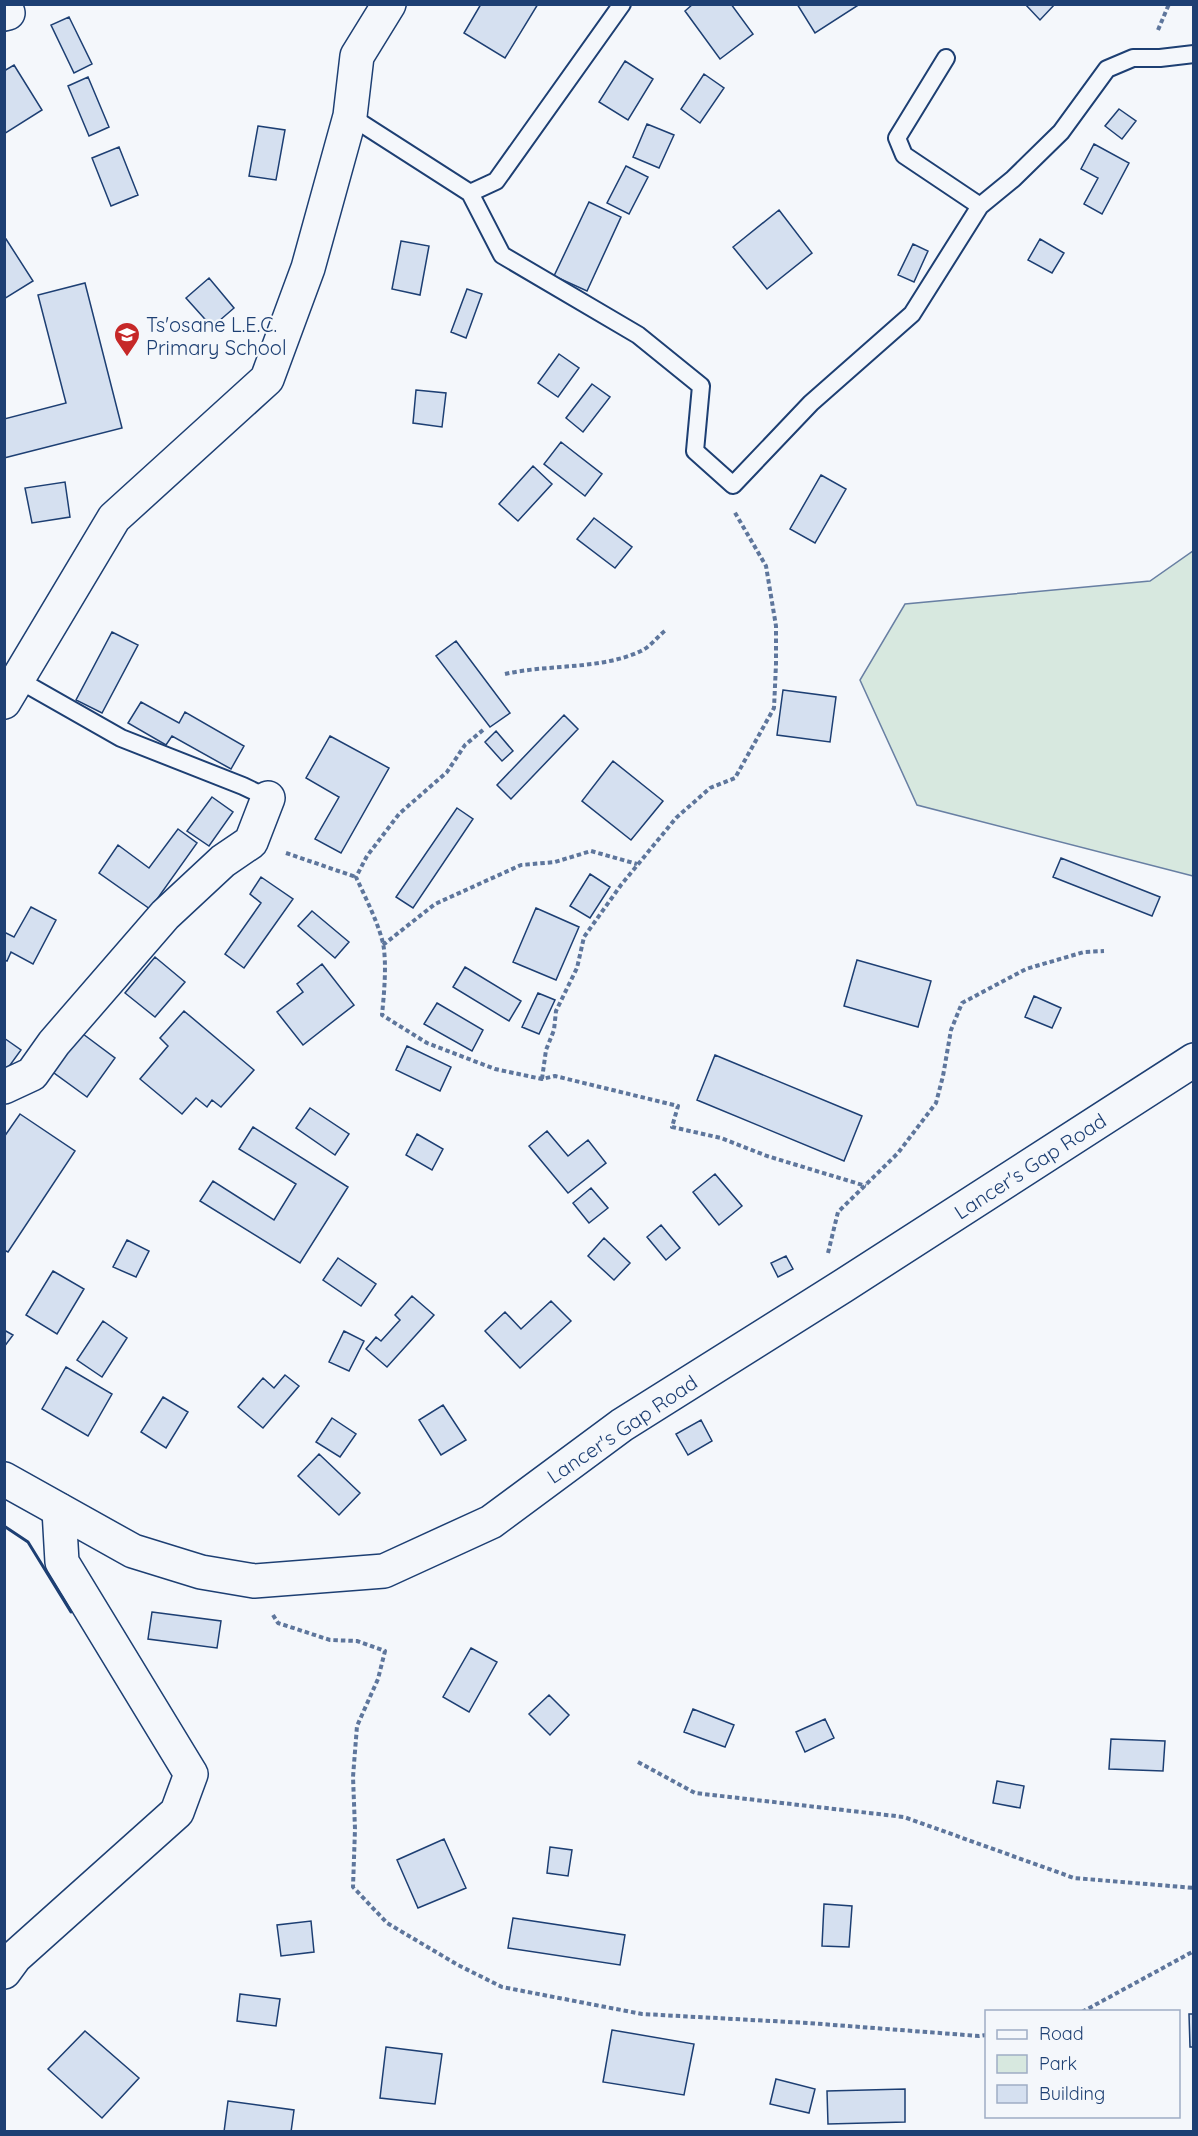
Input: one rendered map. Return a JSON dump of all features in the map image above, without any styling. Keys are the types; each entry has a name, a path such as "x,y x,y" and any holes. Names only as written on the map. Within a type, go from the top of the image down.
{"street":[{"path":"4,14 8,13 5,4"},
{"path":"12,691 114,518 267,379 309,268 350,116 357,56 389,4"},
{"path":"4,1087 32,1074 54,1043 165,915 223,861 251,842 268,798"},
{"name":"Lancer's Gap Road","path":"4,1479 133,1551 201,1572 254,1581 384,1571 491,1522 622,1425 1194,1060"},
{"path":"4,1972 15,1957 177,1812 191,1774 62,1562 59,1510"}],"lane":[{"path":"470,193 496,181 622,4"},
{"path":"350,116 470,193 502,255 638,335 701,386 695,451 733,485 811,403 912,314 980,206 1013,179 1061,132 1107,69 1133,58 1194,54"},
{"path":"946,58 897,138 904,155 980,206"},
{"path":"12,691 268,798"}],"path":[{"path":"542,1079 546,1050 554,1030 556,1011 577,968 584,937 637,864 676,818 710,788 735,778 774,708 776,626 766,566 733,509 733,485"},
{"path":"505,674 527,669 569,668 614,659 642,651 666,630"},
{"path":"356,877 367,856 399,814 447,772 465,745 483,730"},
{"path":"251,842 356,877 374,913 383,945 382,1015 427,1043 495,1069 542,1079 555,1076 678,1106 672,1127 721,1138 767,1156 866,1186"},
{"path":"383,945 435,904 521,865 555,862 591,851 637,864"},
{"path":"843,1286 827,1252 838,1212 897,1154 936,1103 944,1076 951,1030 962,1003 1026,969 1084,952 1104,951"},
{"path":"254,1581 278,1623 330,1640 357,1641 385,1652 378,1679 357,1726 353,1777 355,1829 353,1887 387,1923 458,1965 502,1987 642,2014 985,2035"},
{"path":"638,1762 696,1793 904,1817 1074,1878 1194,1888"},
{"path":"1086,2010 1194,1951"}],"green space":[{"path":"1193,551 1193,876 917,805 860,680 905,604 1150,581"}],"building":[{"path":"481,4 538,4 505,58 464,33"},
{"path":"693,4 731,4 753,34 720,59 685,11"},
{"path":"797,4 860,4 815,33"},
{"path":"1025,4 1055,4 1040,20"},
{"path":"69,17 92,64 74,73 51,25"},
{"path":"625,61 653,79 628,120 599,102"},
{"path":"14,65 42,110 4,134 4,71"},
{"path":"704,74 724,88 700,123 681,109"},
{"path":"88,77 109,127 89,136 68,86"},
{"path":"1119,109 1136,121 1122,139 1105,126"},
{"path":"647,124 674,135 659,168 633,157"},
{"path":"258,126 285,130 276,180 249,176"},
{"path":"1094,144 1129,163 1102,214 1084,204 1098,178 1081,169"},
{"path":"119,147 138,195 111,206 92,158"},
{"path":"626,166 648,177 629,214 607,203"},
{"path":"589,202 621,217 587,291 554,276"},
{"path":"779,210 812,253 767,289 733,247"},
{"path":"6,239 33,281 4,299 4,240"},
{"path":"1040,239 1064,253 1052,273 1028,260"},
{"path":"401,241 429,246 420,295 392,289"},
{"path":"913,244 928,251 914,282 898,275"},
{"path":"209,278 234,308 212,327 186,298"},
{"path":"85,283 122,428 4,458 4,419 66,403 38,295"},
{"path":"467,289 482,294 466,338 451,332"},
{"path":"559,354 579,368 558,397 538,383"},
{"path":"592,384 610,397 583,432 566,418"},
{"path":"416,390 446,393 442,427 413,423"},
{"path":"561,442 602,474 585,496 544,464"},
{"path":"533,466 552,484 518,521 499,504"},
{"path":"821,475 846,489 815,543 790,529"},
{"path":"65,482 70,517 32,523 25,488"},
{"path":"594,518 632,547 615,568 577,539"},
{"path":"112,632 138,645 102,713 76,700"},
{"path":"456,641 510,713 490,727 436,656"},
{"path":"783,690 836,697 830,742 777,735"},
{"path":"141,702 179,723 185,712 244,746 231,769 172,736 166,745 128,723"},
{"path":"564,715 578,729 511,799 497,785"},
{"path":"496,731 513,751 502,761 485,742"},
{"path":"330,736 389,768 341,853 315,839 339,797 306,778"},
{"path":"613,761 663,801 631,840 582,801"},
{"path":"212,797 233,812 209,846 187,831"},
{"path":"457,808 473,819 413,908 396,897"},
{"path":"178,829 197,843 150,909 99,873 118,845 149,868"},
{"path":"1061,858 1160,897 1152,916 1053,877"},
{"path":"590,874 610,887 590,918 570,906"},
{"path":"261,877 293,899 244,968 225,954 261,903 250,894"},
{"path":"31,907 56,920 33,964 11,952 7,961 4,960 4,932 14,937"},
{"path":"536,908 579,927 556,980 513,962"},
{"path":"312,911 349,942 335,958 298,926"},
{"path":"155,957 185,982 155,1017 125,993"},
{"path":"857,960 931,981 918,1027 844,1006"},
{"path":"322,964 354,1005 303,1045 277,1012 303,992 297,984"},
{"path":"465,967 521,1001 509,1021 453,987"},
{"path":"538,993 555,1000 539,1034 522,1027"},
{"path":"1034,996 1061,1008 1052,1028 1025,1017"},
{"path":"437,1003 483,1030 472,1051 424,1024"},
{"path":"184,1011 254,1070 221,1107 212,1100 207,1107 196,1098 182,1114 140,1079 168,1046 160,1038"},
{"path":"79,1031 115,1058 87,1097 50,1070"},
{"path":"4,1038 21,1050 5,1072 4,1072"},
{"path":"407,1046 451,1067 440,1091 396,1070"},
{"path":"715,1055 862,1116 844,1161 697,1100"},
{"path":"310,1108 349,1134 335,1155 296,1128"},
{"path":"20,1114 75,1151 8,1252 4,1250 4,1137"},
{"path":"253,1127 348,1187 300,1263 200,1201 213,1181 274,1220 296,1184 239,1149"},
{"path":"547,1131 568,1156 588,1140 606,1163 568,1193 529,1146"},
{"path":"417,1134 443,1149 432,1170 406,1155"},
{"path":"715,1174 742,1206 719,1225 693,1192"},
{"path":"591,1188 608,1208 589,1223 573,1203"},
{"path":"661,1225 680,1248 666,1260 647,1237"},
{"path":"604,1238 630,1263 614,1280 588,1256"},
{"path":"127,1240 149,1251 136,1277 113,1267"},
{"path":"786,1256 793,1269 778,1277 771,1263"},
{"path":"338,1258 376,1284 361,1306 323,1280"},
{"path":"53,1271 84,1289 57,1334 26,1315"},
{"path":"412,1296 434,1315 387,1367 366,1349 376,1337 381,1341 400,1320 395,1315"},
{"path":"551,1301 571,1321 520,1368 485,1331 505,1312 521,1329"},
{"path":"103,1321 127,1338 102,1377 77,1360"},
{"path":"4,1330 13,1335 4,1347"},
{"path":"344,1331 364,1341 349,1371 329,1362"},
{"path":"66,1367 112,1394 88,1436 42,1409"},
{"path":"285,1375 299,1386 263,1428 238,1407 263,1378 274,1388"},
{"path":"163,1397 188,1412 166,1448 141,1432"},
{"path":"443,1405 466,1440 441,1455 419,1420"},
{"path":"332,1418 356,1434 340,1457 316,1442"},
{"path":"701,1420 712,1441 688,1455 676,1434"},
{"path":"319,1454 360,1493 339,1515 298,1476"},
{"path":"152,1612 221,1621 217,1648 148,1639"},
{"path":"471,1648 497,1662 469,1712 443,1697"},
{"path":"549,1695 569,1715 550,1735 529,1714"},
{"path":"693,1709 734,1725 725,1747 684,1732"},
{"path":"825,1719 834,1738 805,1752 796,1732"},
{"path":"1111,1739 1165,1741 1163,1771 1109,1769"},
{"path":"997,1781 1024,1786 1020,1808 993,1803"},
{"path":"444,1839 466,1888 418,1908 397,1860"},
{"path":"550,1847 572,1850 568,1876 547,1873"},
{"path":"824,1904 852,1906 849,1947 822,1946"},
{"path":"513,1918 625,1935 620,1965 508,1948"},
{"path":"311,1921 314,1952 281,1956 277,1925"},
{"path":"240,1994 280,1999 276,2026 237,2021"},
{"path":"1189,2014 1194,2014 1194,2047 1190,2047"},
{"path":"612,2030 694,2044 684,2095 603,2082"},
{"path":"85,2031 139,2078 102,2118 48,2069"},
{"path":"386,2047 442,2054 435,2104 380,2098"},
{"path":"776,2079 815,2089 809,2113 770,2104"},
{"path":"905,2089 905,2122 828,2124 827,2091"},
{"path":"228,2101 294,2110 291,2132 224,2132"}],"wall":[{"path":"4,1526 28,1542 71,1612"}],"place":[{"name":"Ts'osane L.E.C. Primary School","path":"127,358"}]}
